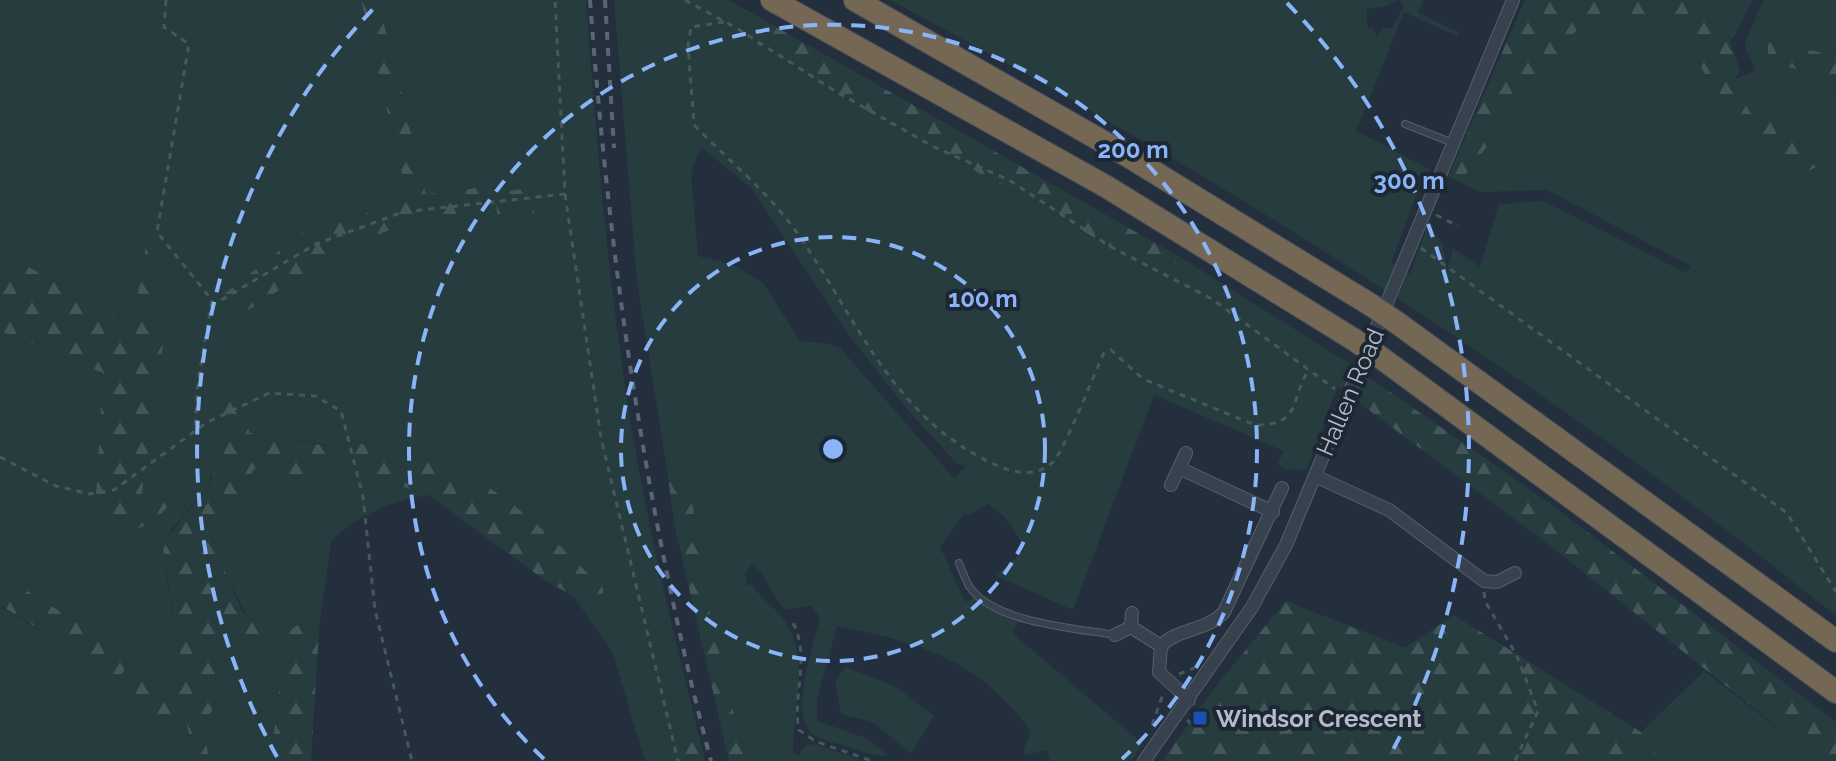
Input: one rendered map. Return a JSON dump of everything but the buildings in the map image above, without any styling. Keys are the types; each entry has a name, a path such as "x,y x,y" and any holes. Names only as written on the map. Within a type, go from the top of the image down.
{"highway":[{"path":"772,0 1107,187 1353,339 1836,692"},
{"path":"855,0 1128,156 1371,305 1836,641"}],"street":[{"name":"Hallen Road","path":"1144,761 1189,700 1271,574 1348,398 1513,0"},
{"path":"1171,485 1186,453"},
{"path":"1179,468 1273,512"},
{"path":"1315,476 1389,510 1484,581 1497,582 1515,573"},
{"path":"1189,700 1159,672 1161,646 1173,636 1210,624 1224,612 1282,488"},
{"path":"1115,635 1131,620 1161,646"}],"lane":[{"path":"1405,124 1453,143"},
{"path":"959,563 970,587 981,598 1009,613 1031,621 1115,635"}],"path":[{"path":"166,0 164,27 189,44 157,232 212,300 198,381 195,430"},
{"path":"555,0 565,194 601,438 678,761"},
{"path":"685,0 835,91 934,147 1009,180 1111,247 1212,299 1348,398"},
{"path":"724,22 691,27 688,45 694,125 746,174 794,229 890,382 947,438 978,457 1013,472 1034,472 1054,462 1104,353 1111,350 1143,379 1255,425 1271,425 1285,419 1298,401 1301,382 1308,371"},
{"path":"211,306 316,244 403,212 565,194"},
{"path":"1425,210 1458,226"},
{"path":"1413,241 1787,513 1836,592"},
{"path":"0,457 56,486 90,494 114,490 195,430 269,393 315,396 341,411 363,497 375,610 412,761"},
{"path":"1484,581 1485,601 1517,656 1538,711 1515,761"},
{"path":"793,623 800,636 802,658 799,730 815,741 872,761"},
{"path":"1178,713 1201,731"}],"green space":[{"path":"0,0 361,0 408,199 335,224 324,215 236,318 345,248 397,227 489,213 485,187 426,194 378,0 586,0 603,204 628,407 653,541 699,736 682,739 688,761 645,761 612,651 573,596 603,602 603,588 542,530 494,491 431,463 353,471 429,495 376,510 331,541 319,630 310,616 287,632 270,761 210,761 201,723 214,709 217,644 257,637 225,572 223,520 254,469 334,446 250,433 221,401 220,456 205,490 170,531 166,573 185,682 124,704 139,719 186,722 196,761 0,761 0,606 117,677 134,658 0,574 0,331 103,373 96,519 184,486 141,499 163,346 148,343 146,245 133,323 0,252"},
{"path":"361,0 378,0 426,194 485,187 489,213 397,227 345,248 236,318 222,296 324,215 335,224 408,199"},
{"path":"614,0 728,0 748,11 741,35 904,133 1028,199 1155,273 1185,260 1347,362 1306,470 1285,469 1278,464 1284,451 1154,395 1073,610 996,576 1023,551 1010,524 988,504 972,514 963,515 940,547 965,602 974,598 1018,621 1013,632 1019,639 1143,744 1131,761 1050,761 1047,750 1025,755 1024,749 1031,731 990,687 968,671 946,658 896,639 837,626 817,700 817,721 866,738 887,755 871,755 818,738 807,727 803,698 820,617 811,606 786,610 752,564 745,573 747,585 753,585 786,623 797,653 799,669 793,753 799,755 805,746 815,744 863,761 745,761 702,580 693,507 665,457 637,282","holes":["701,147 751,188 851,338 907,409 956,463 966,466 954,478 840,348 800,341 763,283 734,265 698,256 691,173"]},
{"path":"890,0 1400,0 1423,0 1418,13 1458,32 1457,36 1404,12 1356,131 1430,169 1427,177 1423,177 1391,262 1410,275 1427,227 1442,242 1447,269 1453,248 1480,267 1499,204 1543,201 1686,273 1691,266 1547,190 1480,192 1460,182 1505,123 1511,99 1524,89 1535,89 1542,94 1568,40 1584,22 1602,14 1655,16 1679,24 1720,102 1745,133 1807,172 1815,167 1798,151 1799,127 1750,113 1734,80 1756,70 1745,48 1763,0 1836,0 1836,56 1768,40 1770,65 1793,68 1836,89 1836,616 1611,445 1378,286 1258,210","holes":["1400,0 1404,7 1391,29 1384,28 1376,37 1374,28 1367,27 1367,9"]},
{"path":"1525,0 1707,0 1726,29 1740,71 1734,80 1750,113 1799,127 1798,151 1816,167 1807,172 1745,133 1720,102 1678,24 1655,16 1601,14 1576,30 1556,63 1542,95 1535,89 1524,89 1511,99 1505,123 1460,182 1448,177"},
{"path":"1707,0 1753,0 1733,39 1729,38"},
{"path":"748,11 1185,260 1155,273 1028,199 904,133 741,35"},
{"path":"1767,40 1836,56 1836,89 1793,68 1769,65"},
{"path":"531,188 534,213 498,218 494,193"},
{"path":"146,245 162,248 148,342 163,346 141,499 184,485 158,517 137,529 125,530 96,519 95,513 103,373 0,331 0,252 133,323"},
{"path":"1347,362 1548,502 1836,722 1836,761 1820,761 1547,543 1338,387"},
{"path":"234,397 250,433 335,447 328,484 254,469 223,520 225,572 243,613 262,623 258,637 217,644 214,709 201,723 210,761 196,761 186,722 157,722 139,718 126,707 122,697 131,673 142,664 166,688 185,682 163,550 209,483 219,448 221,400"},
{"path":"345,440 443,466 497,493 539,526 603,588 604,602 573,596 543,579 429,495 353,471"},
{"path":"665,457 693,507 702,580 745,761 729,761 675,527"},
{"path":"0,574 135,658 118,678 0,605"},
{"path":"1286,601 1405,648 1454,615 1641,732 1660,761 1162,761 1212,691"},
{"path":"310,616 319,630 311,761 270,761 287,632"},
{"path":"846,667 896,687 934,716 911,753 872,722 841,714 835,680"},
{"path":"1704,671 1820,761 1660,761 1641,732"},
{"path":"699,736 705,761 688,761 682,739"}],"railway":[{"path":"590,0 608,192 633,384 667,573 711,761"},
{"path":"605,0 614,148"}],"place":[{"name":"Windsor Crescent","path":"1200,718"}]}
